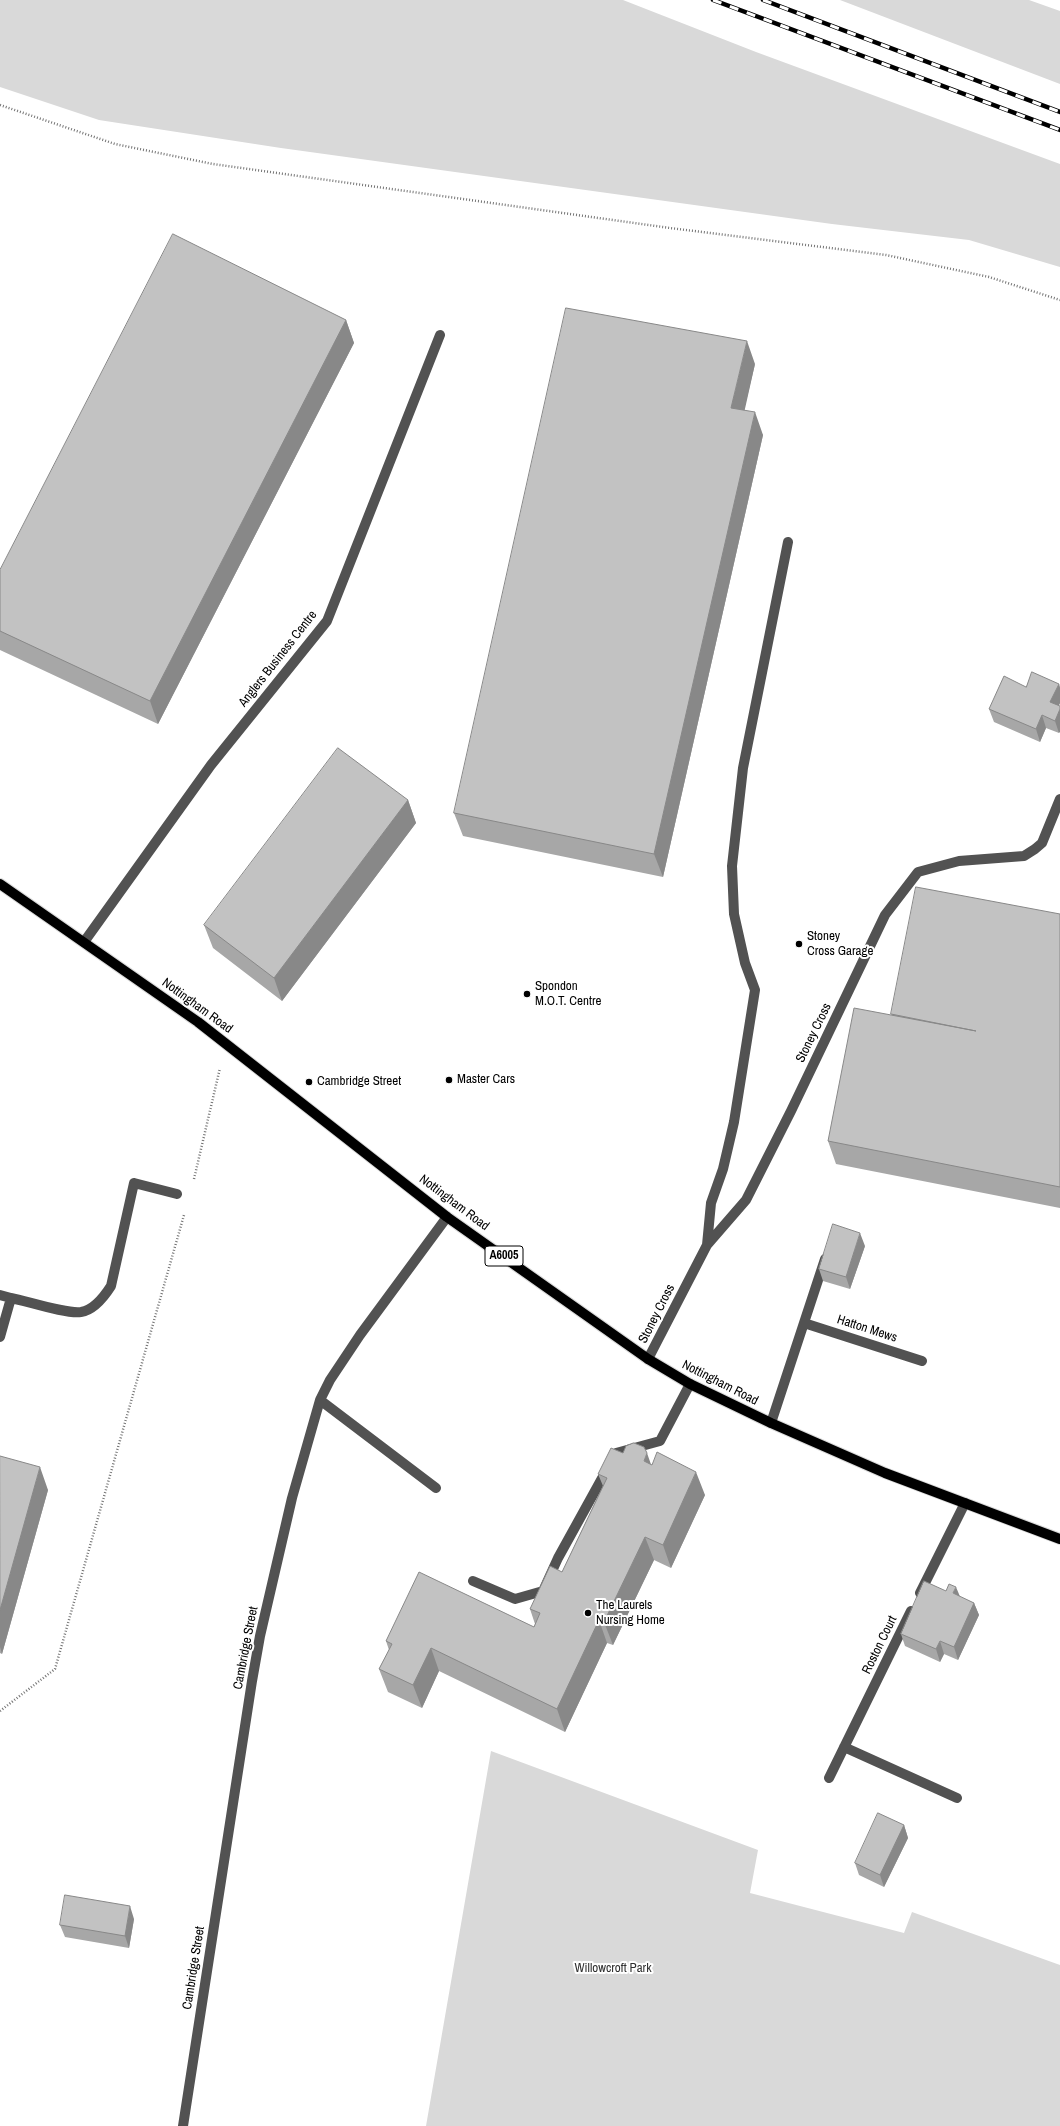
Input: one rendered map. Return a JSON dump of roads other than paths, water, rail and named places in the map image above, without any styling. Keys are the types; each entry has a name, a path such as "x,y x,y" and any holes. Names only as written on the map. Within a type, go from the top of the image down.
{"main road":[{"name":"Nottingham Road","path":"0,884 198,1022 447,1216 648,1359 690,1384 771,1423 885,1473 1060,1539"}],"street":[{"name":"Anglers Business Centre","path":"84,942 212,765 327,621 440,335"},
{"path":"707,1245 711,1203 723,1168 734,1122 755,990 745,963 734,914 732,866 742,768 788,542"},
{"name":"Stoney Cross","path":"648,1359 707,1245 746,1200 791,1111 885,915 918,872 959,860 1024,856 1042,843 1060,799"},
{"path":"0,1295 81,1312 93,1307 104,1298 111,1286 134,1183 177,1194"},
{"name":"Cambridge Street","path":"184,2126 260,1636 292,1498 320,1400 330,1380 360,1336 447,1216"},
{"path":"771,1423 828,1248"},
{"path":"0,1337 10,1298"},
{"name":"Hatton Mews","path":"804,1323 922,1361"},
{"path":"473,1581 515,1599 543,1591 558,1558 616,1453 660,1441 690,1384"},
{"path":"320,1400 436,1488"},
{"name":"Roston Court","path":"829,1778 964,1503"},
{"path":"844,1747 957,1798"}],"railway":[{"path":"713,0 1060,130"},
{"path":"763,0 1060,112"}],"place":[{"name":"Stoney Cross Garage","path":"799,944"},
{"name":"Spondon M.O.T. Centre","path":"527,994"},
{"name":"Master Cars","path":"449,1080"},
{"name":"Cambridge Street","path":"309,1082"},
{"name":"The Laurels Nursing Home","path":"588,1613"}],"park label":[{"name":"Willowcroft Park","path":"613,1969"}]}
